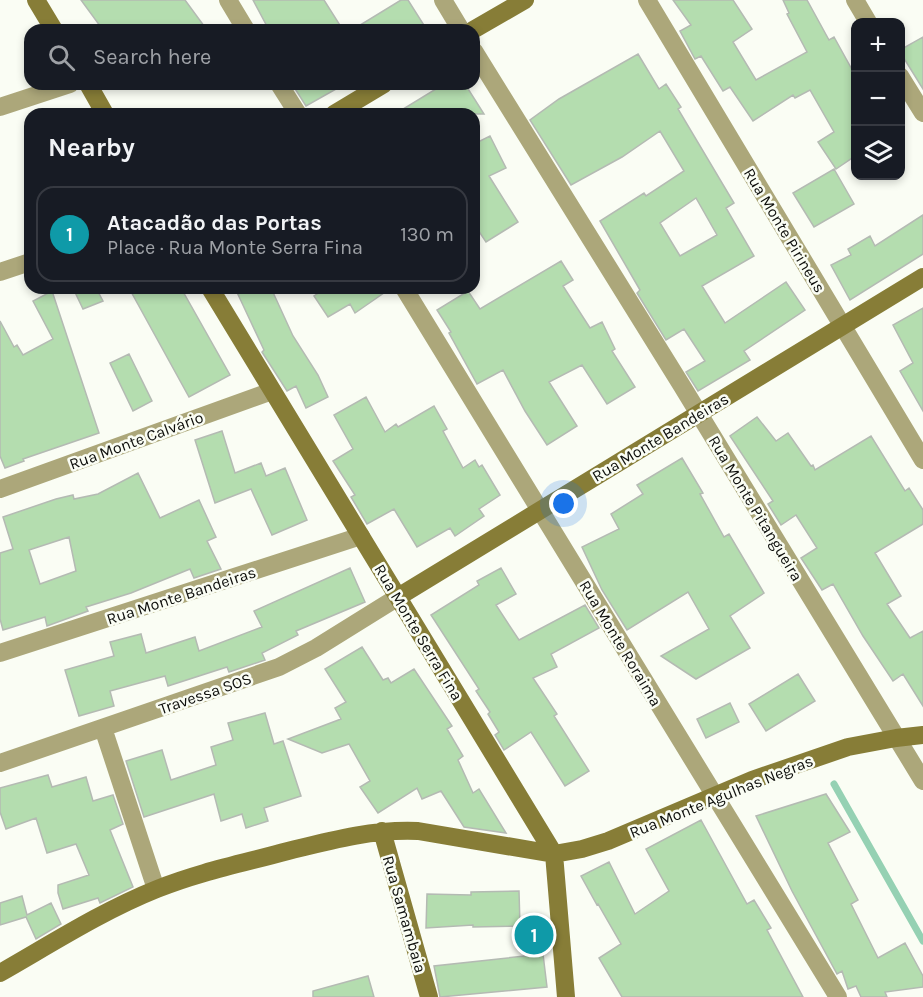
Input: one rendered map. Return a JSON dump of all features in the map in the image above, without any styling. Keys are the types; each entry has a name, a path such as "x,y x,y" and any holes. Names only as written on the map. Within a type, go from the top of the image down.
{"main road":[{"path":"36,0 50,24"},
{"path":"480,26 525,0"},
{"path":"91,90 102,108"},
{"path":"344,108 374,90"},
{"name":"Rua Monte Bandeiras","path":"398,597 923,277"},
{"name":"Rua Monte Serra Fina","path":"214,294 554,854 566,997"},
{"name":"Rua Monte Agulhas Negras","path":"554,854 608,841 752,780 848,747 923,735"},
{"path":"1,969 156,890 212,872 348,836 382,831 418,831 554,854"},
{"name":"Rua Samambaia","path":"382,831 429,997"}],"street":[{"path":"228,0 242,24"},
{"path":"443,0 457,24"},
{"name":"Rua Monte Pirineus","path":"647,0 923,460"},
{"path":"855,0 866,18"},
{"name":"Rua Monte Pitangueira","path":"480,61 923,781"},
{"path":"905,84 923,113"},
{"path":"0,107 52,90"},
{"path":"283,90 294,108"},
{"path":"0,272 24,264"},
{"name":"Rua Monte Roraima","path":"408,294 838,997"},
{"name":"Rua Monte Calvário","path":"0,489 272,392"},
{"name":"Rua Monte Bandeiras","path":"0,653 361,536"},
{"name":"Travessa SOS","path":"0,763 279,667 316,648 398,597"},
{"path":"103,728 156,890"}],"building":[{"path":"81,0 185,0 203,24 99,24"},
{"path":"253,0 324,0 339,24 266,24"},
{"path":"401,0 408,0 423,24 362,24"},
{"path":"673,0 733,0 752,29 733,42 756,80 807,52 787,14 789,13 783,0 807,0 829,40 834,37 851,68 851,159 836,169 818,142 834,132 810,90 795,98 793,95 753,121 730,87 723,91 701,56 695,59 680,31 691,25"},
{"path":"923,37 923,89 905,60 905,47"},
{"path":"638,54 659,89 666,84 681,107 678,109 734,203 726,208 754,256 702,286 725,323 786,282 805,310 744,351 750,360 698,391 686,372 705,361 684,329 666,340 637,293 640,290 600,221 644,193 646,196 684,171 660,131 622,157 571,185 530,120 559,99","holes":["696,198 717,235 680,256 660,223"]},
{"path":"296,90 334,90 306,106"},
{"path":"434,90 469,90 484,114 480,114 480,108 405,108"},
{"path":"490,136 506,168 489,176 518,222 486,242 480,233 480,141"},
{"path":"834,169 854,204 814,227 793,193"},
{"path":"923,215 923,254 850,300 831,265 851,255 848,249 870,236 875,246"},
{"path":"561,261 573,280 563,286 590,328 602,322 615,349 612,351 635,387 607,404 582,365 549,382 577,426 547,445 503,370 477,384 449,333 451,332 437,310 463,294 470,294 480,309"},
{"path":"46,294 53,294 99,433 23,459 24,461 5,468 0,456 0,321 14,347 17,345 23,355 53,339 33,301"},
{"path":"76,294 99,294 103,301 83,309"},
{"path":"132,294 184,294 230,375 189,397"},
{"path":"238,294 274,294 293,336 318,375 328,397 306,408 296,386 287,391 262,352 264,350"},
{"path":"317,294 382,294 355,313 350,304 328,317 314,296"},
{"path":"923,308 923,411 900,371 913,363 893,325"},
{"path":"129,354 152,401 133,411 110,363"},
{"path":"366,397 385,432 396,424 398,427 434,406 447,429 443,431 463,468 475,460 479,467 482,465 500,495 479,509 484,516 455,536 450,528 417,547 394,509 367,524 351,497 355,495 333,461 353,449 334,415"},
{"path":"757,417 776,441 788,433 815,470 871,436 905,491 909,488 923,510 923,524 875,553 901,596 887,604 910,638 923,631 923,706 903,674 893,681 863,636 833,584 822,590 801,558 817,548 796,515 781,525 768,504 773,501 730,436"},
{"path":"222,431 235,473 261,463 266,476 285,468 307,520 272,535 251,489 215,503 195,440"},
{"path":"682,458 703,493 700,494 724,537 729,534 764,593 730,616 750,648 696,679 661,656 709,629 688,592 627,630 602,590 582,547 619,529 611,514 643,494 637,485"},
{"path":"138,473 160,518 199,500 216,537 207,541 221,569 194,578 190,569 131,593 86,607 88,611 47,626 45,617 3,630 0,619 0,553 13,549 3,517 56,499 73,495 74,499 98,494","holes":["69,537 76,571 40,584 29,550"]},
{"path":"350,568 365,602 296,631 298,635 262,653 265,660 229,672 227,667 168,686 165,676 110,691 114,706 79,716 65,670 114,656 110,642 141,634 146,653 195,637 199,651 262,627 254,611"},
{"path":"501,568 516,594 496,605 519,640 585,605 599,628 551,654 557,667 533,678 557,714 554,716 589,771 565,786 531,732 504,750 495,735 499,732 488,714 490,712 476,691 479,689 431,615 479,585 477,581"},
{"path":"362,647 383,680 388,678 391,683 414,669 452,726 447,729 463,756 458,760 473,793 479,789 506,833 464,827 441,791 422,799 417,788 378,813 360,787 370,781 349,744 322,753 288,739 341,719 335,708 346,702 325,669"},
{"path":"798,674 815,701 766,731 749,704"},
{"path":"730,703 739,722 706,738 697,719"},
{"path":"265,713 274,744 283,741 301,796 264,808 268,821 246,828 242,814 221,821 214,794 144,817 126,761 162,750 171,780 216,765 211,747 233,740 228,723"},
{"path":"48,775 52,787 86,777 93,801 113,795 123,824 110,830 133,887 100,903 98,898 63,909 58,885 89,875 76,844 47,853 36,818 6,829 0,812 0,788"},
{"path":"826,794 850,832 828,843 858,900 851,904 878,958 905,943 923,976 923,987 885,992 887,997 861,997 856,986 848,989 842,971 837,974 792,891 756,816"},
{"path":"701,820 747,904 754,900 771,928 767,930 803,997 622,997 599,958 621,944 581,876 609,862 635,914 669,891 646,849"},
{"path":"519,891 520,926 473,927 473,925 426,928 427,894 471,895 471,892"},
{"path":"22,896 27,915 51,903 61,924 36,939 26,917 0,925 0,903"},
{"path":"543,954 547,987 440,997 434,966"},
{"path":"368,976 374,997 313,997 313,991"}],"waterway":[{"path":"834,784 923,941"}],"place":[{"name":"Atacadão das Portas","path":"534,935"}]}
